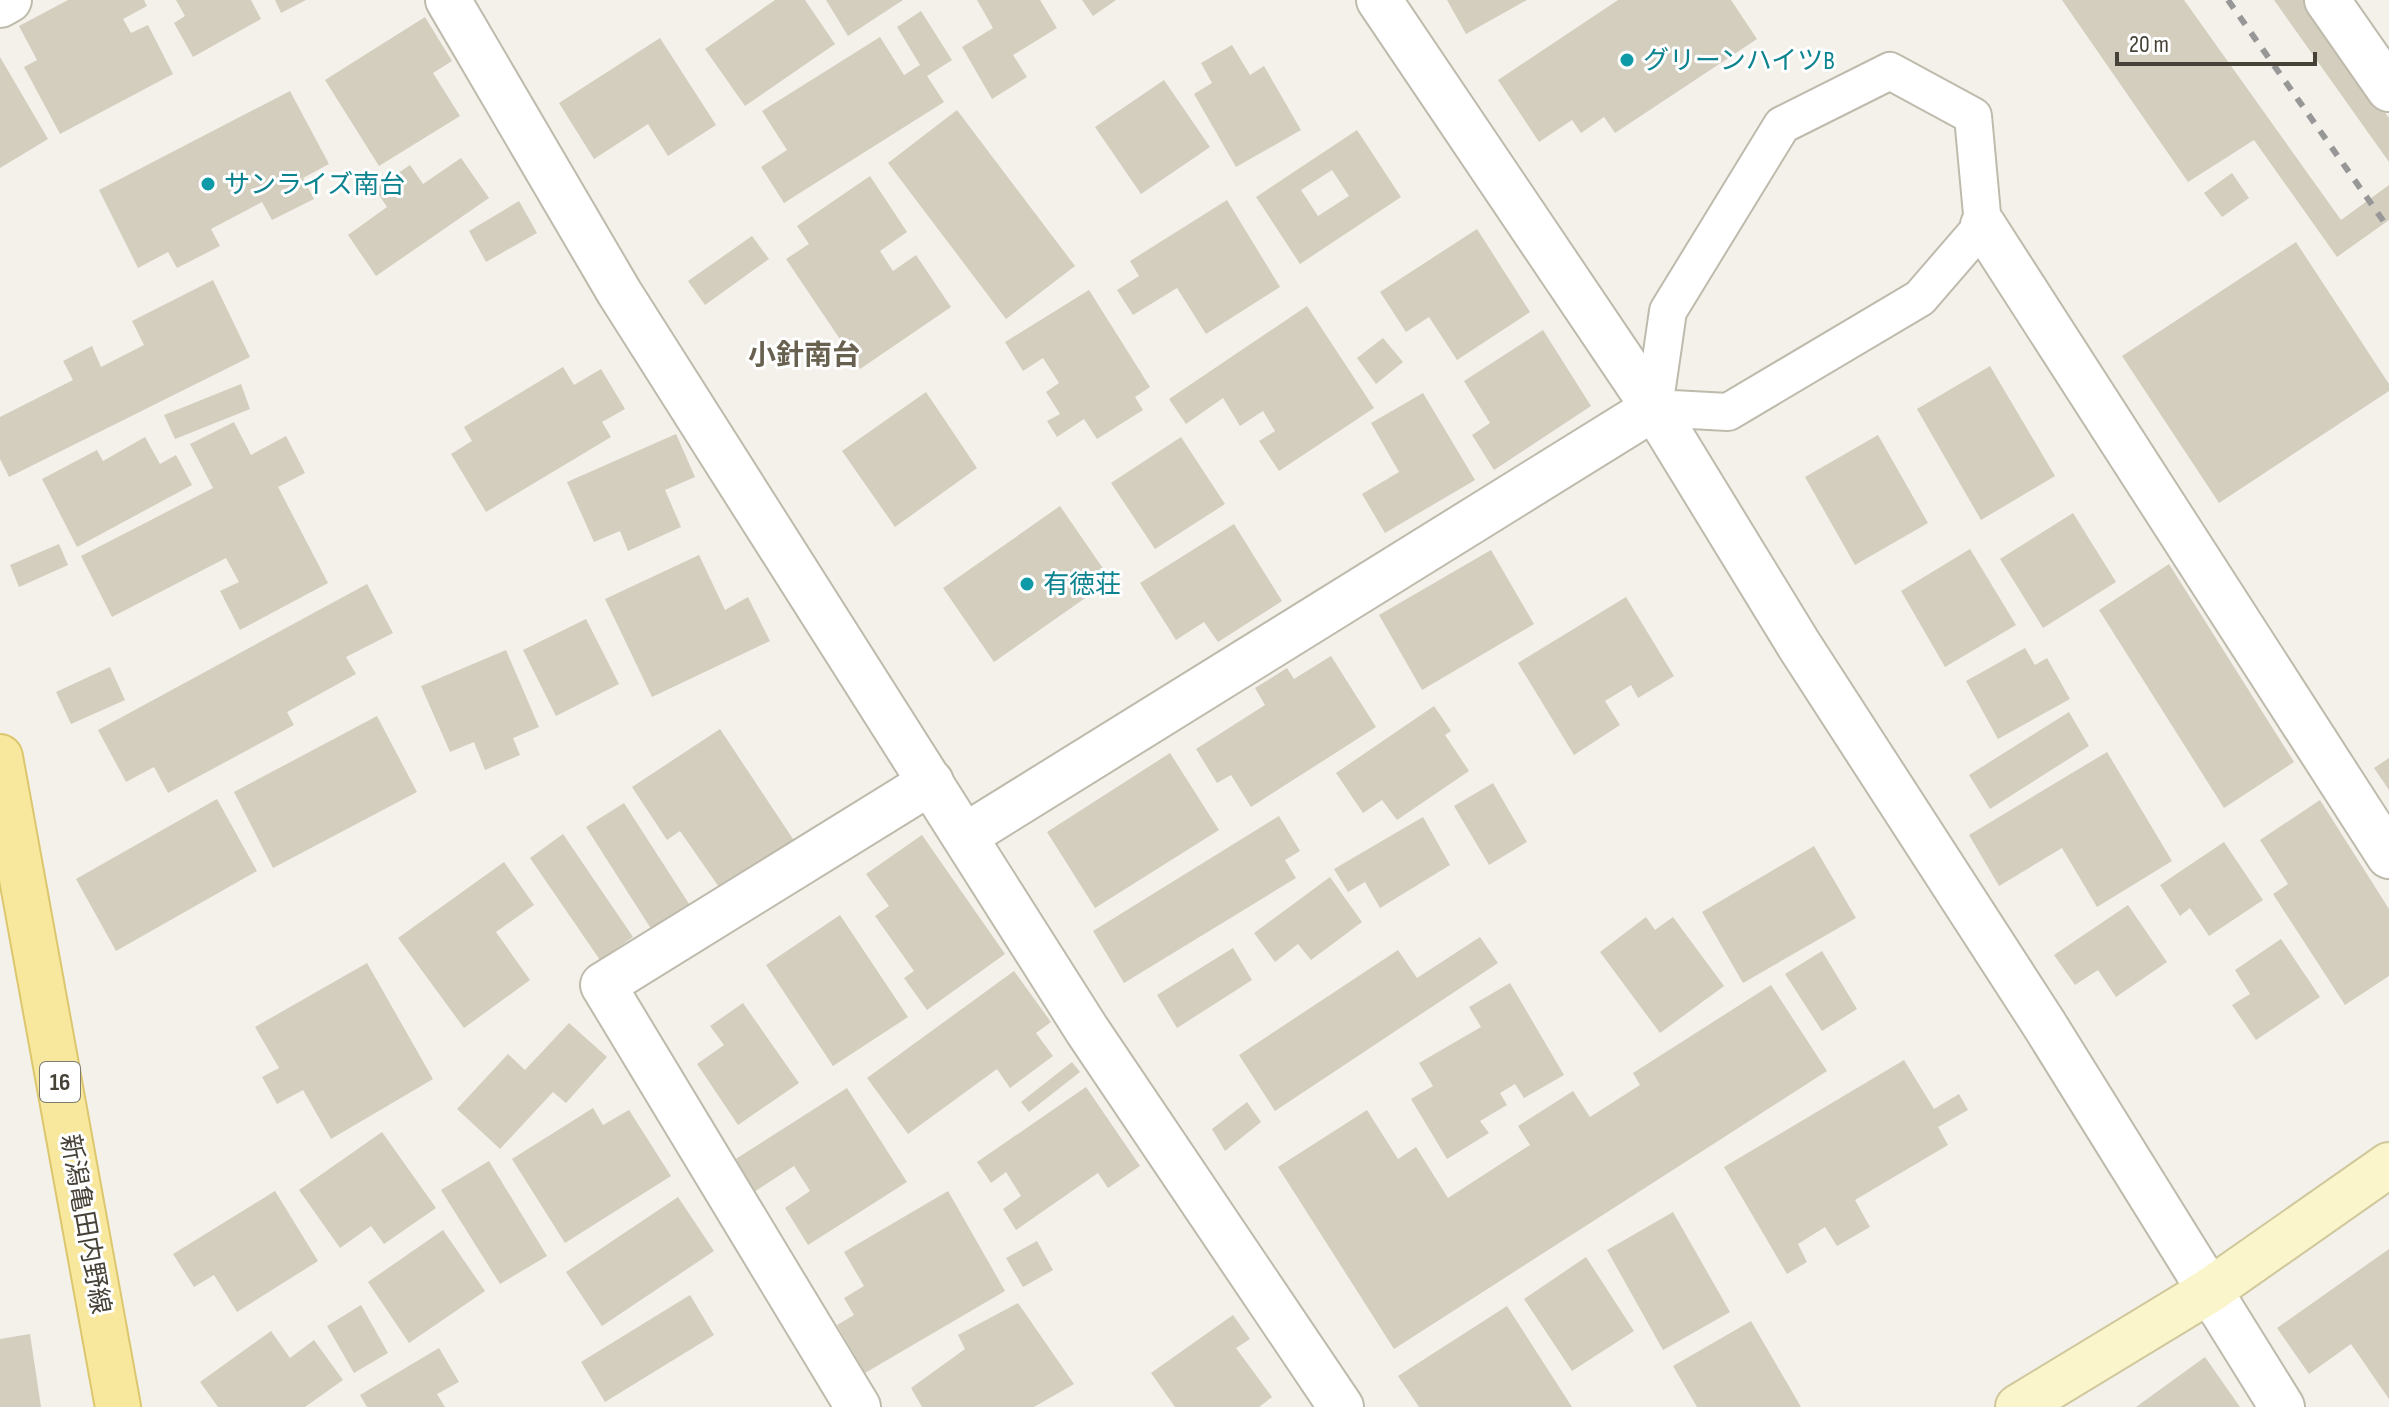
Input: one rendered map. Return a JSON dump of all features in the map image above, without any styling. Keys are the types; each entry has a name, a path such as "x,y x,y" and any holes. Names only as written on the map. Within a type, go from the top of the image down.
{"main road":[{"name":"新潟亀田内野線","path":"0,757 118,1407"}],"street":[{"path":"0,5 9,0"},
{"path":"448,0 619,292 1087,1030 1341,1407"},
{"path":"1379,0 1654,408 1799,645 2044,1024 2282,1407"},
{"path":"2327,0 2389,89"},
{"path":"1983,225 2389,856"},
{"path":"965,836 1654,408"},
{"path":"858,1407 603,985 931,782"},
{"path":"2018,1407 2209,1291 2389,1165"}],"lane":[{"path":"1890,71 1973,116 1983,225 1920,298 1728,412 1654,408 1668,311 1782,125 1890,71"}],"building":[{"path":"68,0 144,0 147,6 123,19 131,33 148,25 173,74 60,134 24,67 37,60 19,26"},
{"path":"176,0 251,0 261,19 193,57 174,23 185,16"},
{"path":"275,0 306,0 281,13"},
{"path":"775,0 805,0 835,44 745,106 705,49"},
{"path":"826,0 903,0 848,36"},
{"path":"977,0 1040,0 1057,28 1013,55 1027,77 992,99 962,47 993,28"},
{"path":"1082,0 1116,0 1093,16"},
{"path":"1447,0 1527,0 1466,34"},
{"name":"グリーンハイツB","path":"1618,0 1731,0 1757,39 1615,133 1604,117 1581,133 1572,120 1539,142 1498,80"},
{"path":"2062,0 2184,0 2341,220 2389,185 2389,220 2337,257 2254,140 2188,182"},
{"path":"2274,0 2305,0 2389,118 2389,162"},
{"path":"921,11 952,60 927,76 944,102 784,203 761,167 787,150 762,111 880,37 904,75 920,65 897,27"},
{"path":"425,17 452,61 433,73 460,116 379,166 325,80"},
{"path":"660,38 716,125 668,156 648,124 594,159 559,103"},
{"path":"1232,45 1250,75 1264,66 1301,130 1236,167 1194,94 1212,83 1201,63"},
{"path":"0,57 48,139 0,168"},
{"path":"1164,80 1210,147 1141,194 1095,127"},
{"name":"サンライズ南台","path":"290,91 329,164 303,178 314,199 272,220 262,202 211,229 220,246 177,268 168,252 138,268 99,190"},
{"path":"957,110 1075,266 1006,319 888,163"},
{"path":"1357,130 1401,197 1300,264 1256,197","holes":["1332,170 1349,196 1318,216 1301,190"]},
{"path":"461,158 489,198 376,276 348,235 387,207 375,189 410,165 423,184"},
{"path":"2232,173 2249,198 2222,217 2204,193"},
{"path":"870,176 907,232 880,251 893,271 916,255 951,307 860,369 786,259 809,244 797,226"},
{"path":"1227,200 1280,287 1206,334 1177,288 1133,315 1117,290 1139,276 1130,261"},
{"path":"519,201 537,233 486,262 469,231"},
{"path":"1477,229 1530,312 1457,360 1429,317 1406,332 1380,292"},
{"path":"752,236 769,259 705,305 688,281"},
{"path":"2296,242 2389,384 2389,391 2219,503 2122,356"},
{"path":"213,280 250,357 9,477 0,459 0,417 73,380 63,361 92,346 101,367 144,345 132,321"},
{"path":"1089,290 1150,387 1135,397 1143,410 1097,439 1084,419 1057,437 1047,421 1060,414 1046,392 1059,383 1043,358 1023,371 1005,342"},
{"path":"1307,306 1374,408 1279,471 1259,441 1275,431 1263,411 1240,426 1223,398 1186,424 1169,399"},
{"path":"1543,330 1591,406 1494,470 1472,435 1490,423 1464,381"},
{"path":"1383,338 1403,362 1376,384 1357,358"},
{"path":"1990,366 2055,476 1981,520 1917,409"},
{"path":"563,367 574,385 601,369 625,409 602,422 611,437 486,512 451,454 472,441 464,427"},
{"path":"241,384 250,409 175,439 164,415"},
{"path":"926,392 977,468 895,527 842,451"},
{"path":"1423,393 1475,480 1385,533 1362,494 1399,472 1371,423"},
{"path":"234,422 251,455 286,436 305,473 278,487 328,583 240,630 220,591 239,582 226,558 112,617 81,556 213,488 190,444"},
{"path":"676,434 695,477 665,490 681,527 628,551 620,531 594,542 567,482"},
{"path":"1878,435 1928,523 1855,565 1805,477"},
{"path":"145,437 160,464 176,455 192,485 77,547 42,479 97,450 103,461"},
{"path":"1181,437 1225,504 1155,549 1111,483"},
{"name":"有徳荘","path":"1060,506 1111,580 994,662 943,588"},
{"path":"2073,513 2116,582 2043,628 2000,559"},
{"path":"1234,524 1282,601 1218,642 1204,622 1176,640 1140,583"},
{"path":"59,544 68,565 19,587 10,565"},
{"path":"1970,549 2016,625 1945,667 1901,591"},
{"path":"1491,550 1534,624 1422,690 1379,615"},
{"path":"699,555 725,610 748,597 770,641 652,697 605,599"},
{"path":"2169,564 2294,762 2224,808 2099,610"},
{"path":"367,584 393,633 346,657 356,674 287,712 294,725 168,793 154,767 126,782 98,730"},
{"path":"1626,597 1674,676 1638,698 1631,685 1605,701 1620,725 1574,755 1518,663"},
{"path":"586,619 619,684 556,716 523,650"},
{"path":"2025,648 2035,665 2047,658 2070,699 1998,739 1966,681"},
{"path":"506,650 539,727 513,738 520,755 485,770 474,742 450,752 421,686"},
{"path":"1331,656 1376,727 1251,807 1231,775 1217,783 1196,749 1265,705 1255,688 1287,668 1294,679"},
{"path":"110,667 125,700 71,724 56,692"},
{"path":"1434,706 1451,731 1445,735 1469,771 1397,820 1382,800 1363,813 1336,773"},
{"path":"2069,712 2089,746 1990,809 1969,775"},
{"path":"377,716 417,792 273,868 234,792"},
{"path":"720,729 795,842 721,890 680,831 667,840 632,787"},
{"path":"2107,752 2172,861 2097,907 2062,848 1999,886 1969,835"},
{"path":"1170,753 1219,830 1095,908 1047,832"},
{"path":"2389,758 2389,790 2374,768"},
{"path":"1493,783 1527,842 1489,865 1454,806"},
{"path":"217,799 257,871 116,951 76,879"},
{"path":"2320,800 2389,909 2389,976 2345,1005 2273,894 2288,884 2260,840"},
{"path":"624,803 693,910 655,935 586,827"},
{"path":"1279,816 1300,851 1285,860 1296,878 1124,983 1093,931"},
{"path":"1423,817 1450,865 1380,908 1365,882 1348,892 1334,869"},
{"path":"563,834 633,937 600,960 530,858"},
{"path":"922,835 1005,954 927,1010 904,978 914,971 875,916 889,906 866,874"},
{"path":"2224,842 2263,900 2209,936 2190,908 2180,916 2160,885"},
{"path":"1814,846 1856,918 1743,983 1702,912"},
{"path":"504,862 534,905 496,932 530,980 464,1028 398,938"},
{"path":"1330,877 1362,922 1311,960 1298,944 1275,962 1254,933"},
{"path":"2128,905 2167,962 2116,997 2098,970 2075,985 2054,955"},
{"path":"840,915 908,1017 833,1066 766,965"},
{"path":"1646,917 1655,930 1673,917 1724,986 1660,1033 1600,952"},
{"path":"1480,937 1498,963 1275,1111 1239,1055 1398,950 1417,978"},
{"path":"2281,939 2320,997 2256,1040 2232,1005 2250,994 2235,970"},
{"path":"1233,948 1252,980 1177,1028 1157,995"},
{"path":"1822,951 1857,1009 1822,1031 1785,974"},
{"path":"367,963 433,1079 331,1139 303,1090 277,1104 262,1077 279,1068 255,1027"},
{"path":"1014,971 1051,1022 1036,1033 1053,1056 1010,1088 997,1069 908,1134 867,1078"},
{"path":"1510,983 1564,1075 1524,1098 1515,1084 1500,1093 1507,1105 1480,1121 1489,1133 1447,1159 1411,1099 1433,1086 1419,1063 1481,1027 1469,1007"},
{"path":"1771,985 1827,1071 1394,1349 1278,1167 1367,1110 1398,1159 1416,1147 1448,1198 1530,1145 1518,1126 1573,1091 1590,1117 1640,1085 1633,1073"},
{"path":"743,1003 799,1083 738,1125 697,1064 724,1045 710,1026"},
{"path":"569,1023 607,1057 566,1103 553,1092 500,1149 457,1109 508,1054 525,1070"},
{"path":"1904,1060 1934,1109 1959,1094 1968,1110 1938,1127 1948,1145 1855,1200 1870,1227 1837,1246 1825,1227 1798,1244 1807,1262 1787,1274 1724,1167"},
{"path":"1072,1062 1080,1072 1029,1112 1021,1102"},
{"path":"1086,1087 1140,1166 1108,1188 1098,1173 1016,1230 1003,1209 1021,1196 1006,1172 991,1183 977,1162"},
{"path":"847,1088 907,1182 808,1245 785,1208 810,1191 794,1166 751,1194 731,1162"},
{"path":"1247,1102 1261,1122 1225,1151 1212,1129"},
{"path":"593,1108 603,1125 629,1110 671,1176 565,1243 512,1159"},
{"path":"382,1132 436,1208 384,1244 371,1226 340,1248 299,1190"},
{"path":"489,1161 547,1256 500,1284 441,1190"},
{"path":"275,1191 318,1261 237,1312 214,1275 194,1287 173,1254"},
{"path":"948,1191 1005,1291 865,1373 837,1325 854,1315 844,1298 864,1286 844,1252"},
{"path":"678,1197 714,1251 602,1326 566,1272"},
{"path":"1673,1212 1730,1312 1663,1350 1607,1250"},
{"path":"443,1230 485,1291 409,1343 368,1282"},
{"path":"1037,1241 1053,1270 1023,1287 1006,1258"},
{"path":"2389,1249 2389,1399 2351,1344 2309,1374 2277,1328"},
{"path":"1586,1257 1634,1331 1572,1371 1524,1299"},
{"path":"690,1295 714,1335 605,1402 581,1362"},
{"path":"1018,1303 1074,1384 1034,1407 922,1407 911,1388 965,1349 958,1335"},
{"path":"361,1305 388,1353 354,1373 327,1326"},
{"path":"1507,1306 1572,1407 1419,1407 1398,1376"},
{"path":"1233,1315 1250,1339 1236,1348 1272,1397 1259,1407 1175,1407 1151,1373"},
{"path":"1751,1321 1801,1407 1697,1407 1673,1366"},
{"path":"271,1331 290,1358 314,1340 343,1380 305,1407 218,1407 200,1382"},
{"path":"30,1334 41,1407 0,1407 0,1339"},
{"path":"439,1348 459,1382 437,1394 445,1407 367,1407 360,1395"},
{"path":"2205,1357 2240,1407 2136,1407"}],"railway":[{"path":"2228,0 2389,229"}],"place":[{"name":"グリーンハイツB","path":"1627,60"},
{"name":"サンライズ南台","path":"208,184"},
{"name":"有徳荘","path":"1027,584"}],"district":[{"name":"小針南台","path":"804,354"}]}
